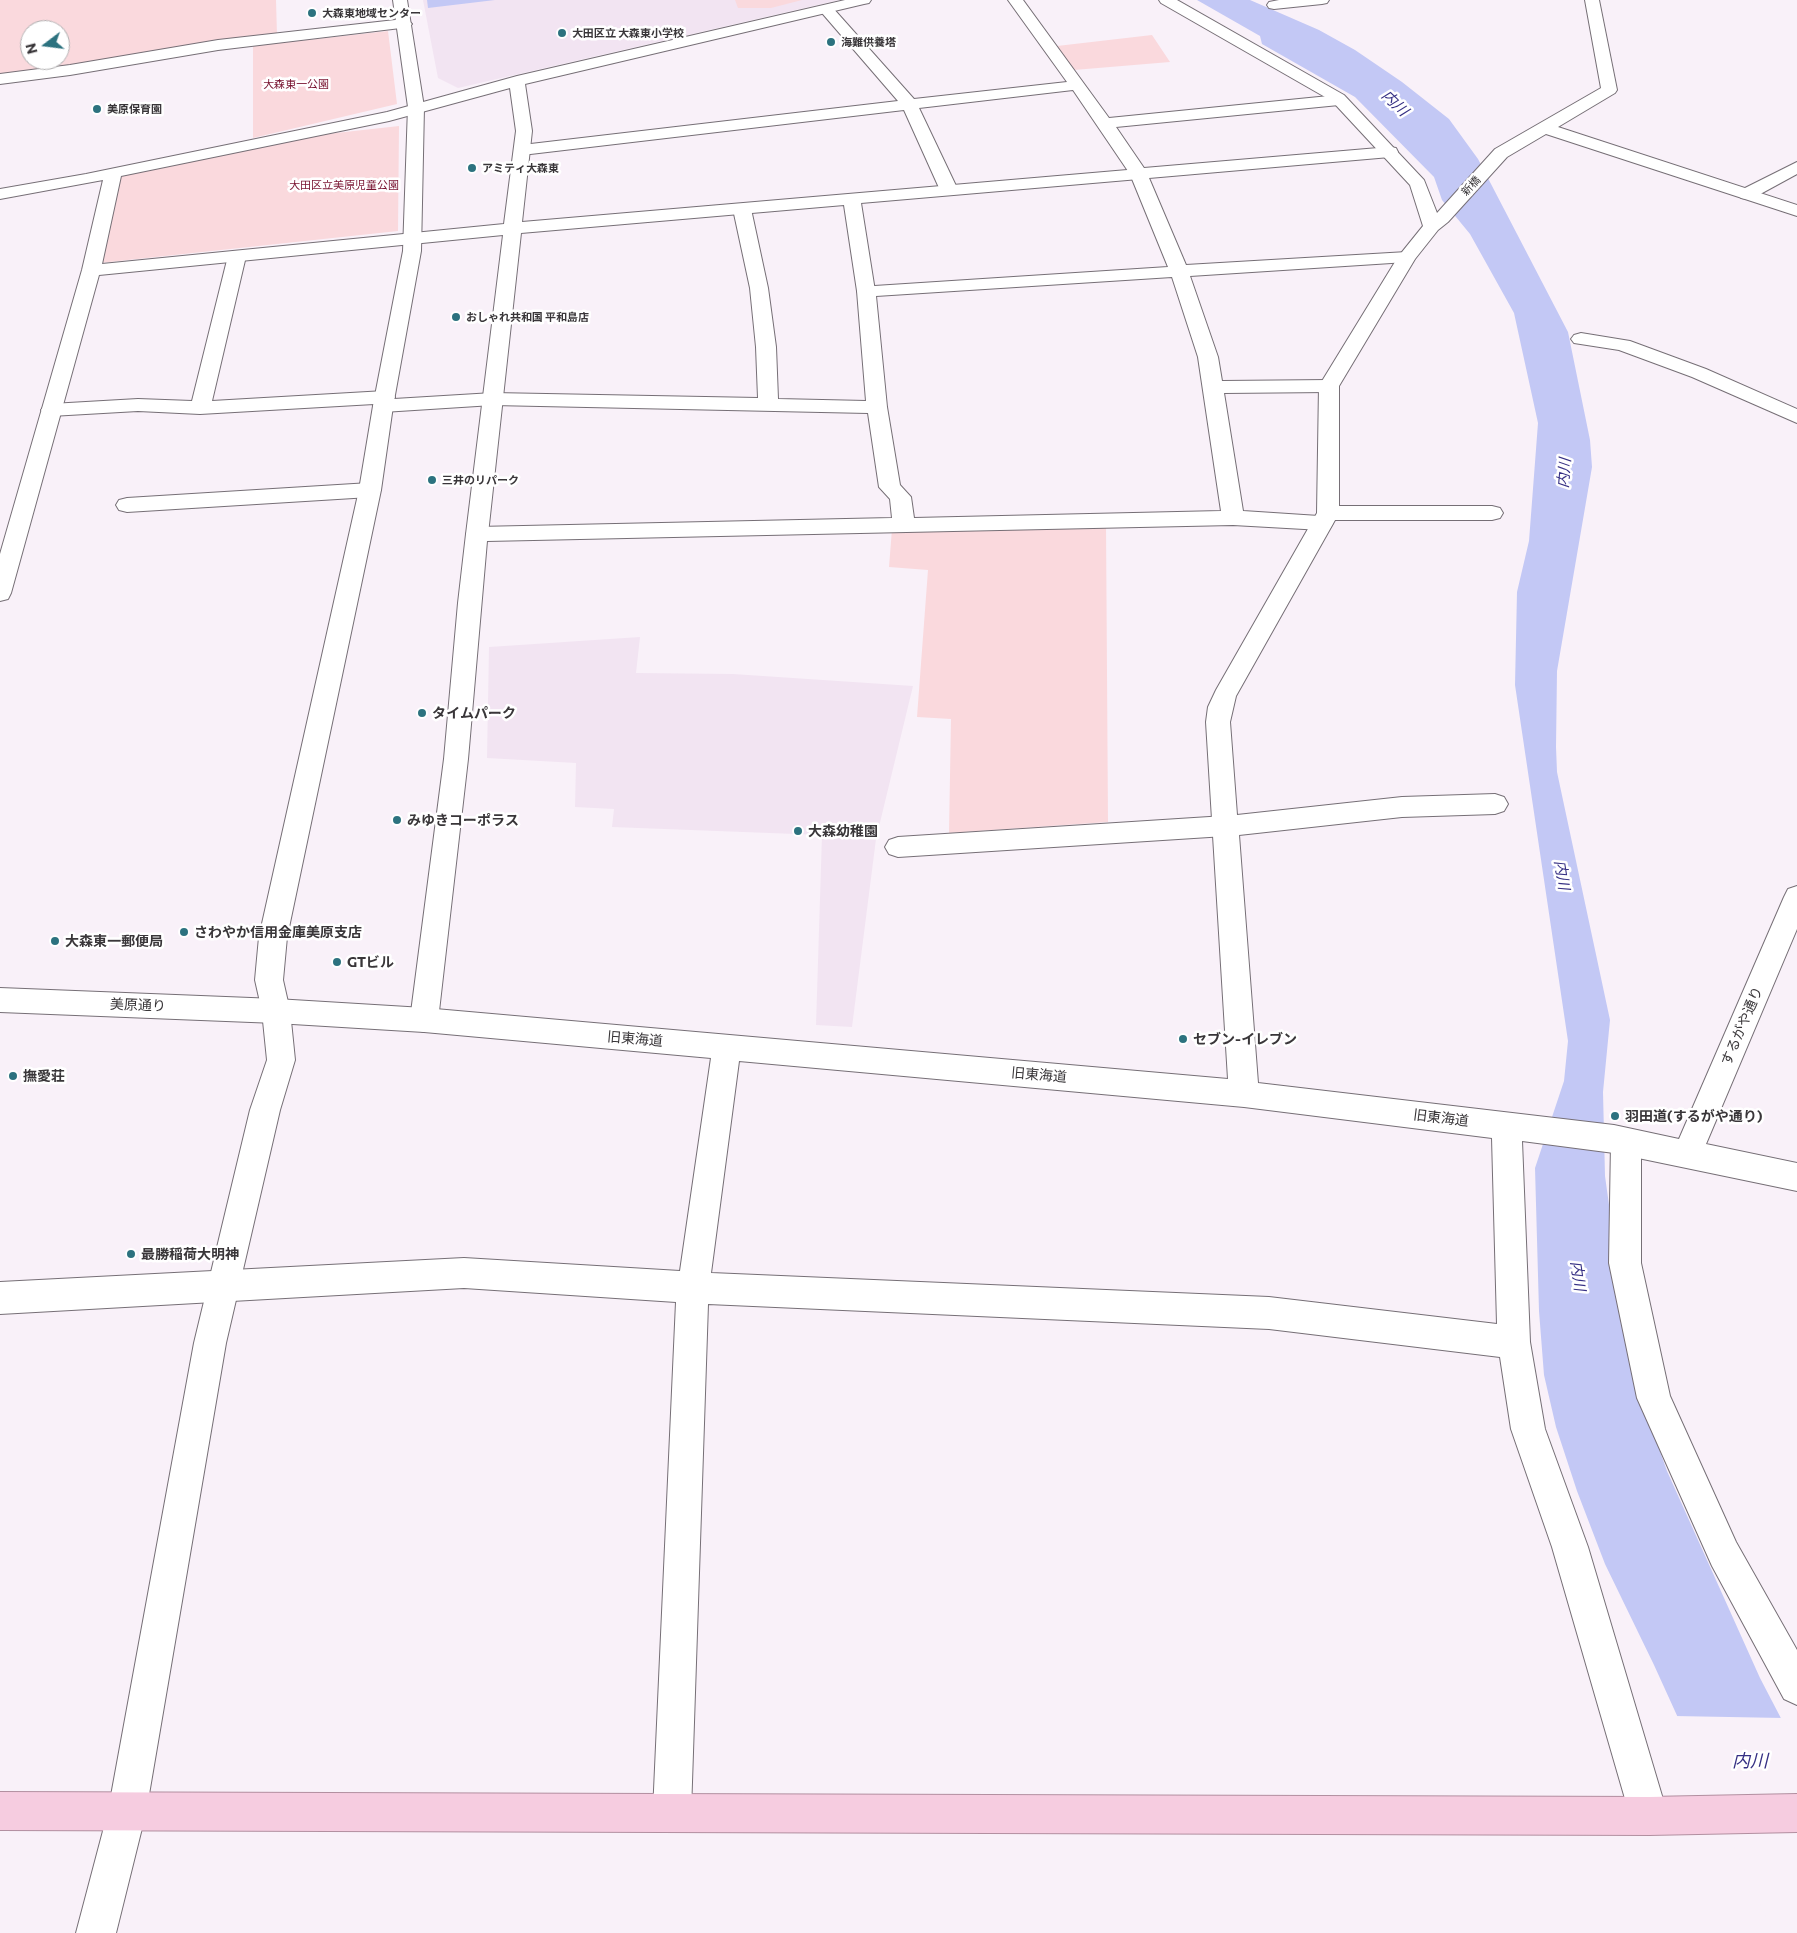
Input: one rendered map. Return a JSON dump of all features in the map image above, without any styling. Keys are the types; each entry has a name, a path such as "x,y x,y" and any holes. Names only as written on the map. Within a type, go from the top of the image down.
{"highway":[{"path":"0,1811 1665,1815 1797,1813"}],"street":[{"path":"96,1933 127,1812 210,1343 265,1110 281,1060 276,1011 269,980 273,937 370,490 384,401 412,251 416,107 400,0"},
{"path":"0,194 88,179 112,172 389,116 416,107 517,81 864,0"},
{"path":"1015,0 1105,122 1139,174 1179,271 1208,357 1233,518"},
{"path":"1166,0 1340,100 1418,184 1437,222"},
{"path":"1274,5 1322,0"},
{"name":"新橋","path":"1329,386 1407,257 1501,153 1609,90 1592,0"},
{"path":"827,10 910,106 949,190"},
{"path":"0,78 70,70 218,46 404,24"},
{"path":"424,1020 456,759 469,603 524,131 517,81"},
{"path":"522,150 1078,85"},
{"path":"1105,122 1340,100"},
{"path":"1545,128 1797,211"},
{"path":"91,270 413,237 1390,152"},
{"path":"1747,194 1797,167"},
{"path":"0,593 91,270 112,172"},
{"path":"852,199 866,291 877,407 890,487 900,497 904,526"},
{"path":"742,208 759,288 766,347 768,405"},
{"path":"200,408 237,256"},
{"path":"866,291 1407,257"},
{"path":"1581,339 1624,345 1698,373 1797,417"},
{"path":"1213,388 1329,386 1325,518 1224,696 1218,722 1244,1094"},
{"path":"51,410 138,404 200,408 493,399 877,407"},
{"path":"127,505 370,490"},
{"path":"477,534 1233,518 1325,518 1492,513"},
{"path":"898,847 1225,826 1402,807 1495,804"},
{"name":"するがや通り","path":"1687,1155 1797,897"},
{"name":"美原通り","path":"0,1000 276,1011"},
{"name":"旧東海道","path":"276,1011 424,1020 1244,1094 1620,1141 1797,1177"},
{"path":"672,1812 693,1287 727,1046"},
{"path":"1507,1126 1514,1342 1528,1429 1665,1815"},
{"path":"1620,1141 1624,1263 1654,1398 1724,1554 1797,1686"},
{"path":"0,1298 225,1284 464,1273 693,1287 1269,1313 1514,1342"}],"shaded area":[{"name":"大田区立 大森東小学校","path":"423,0 839,0 458,88 438,78"},
{"name":"大森幼稚園","path":"640,637 636,673 733,674 913,686 876,839 852,1027 816,1025 822,835 612,827 614,809 575,807 576,763 487,758 489,647"}],"green space":[{"path":"0,0 276,0 277,35 70,66 70,20 20,20 20,70 41,70 0,76"},
{"path":"735,0 802,0 771,8 738,8"},
{"name":"大森東一公園","path":"388,31 397,104 253,138 253,46"},
{"path":"1152,35 1170,62 1074,70 1057,46"},
{"name":"大田区立美原児童公園","path":"399,126 398,231 100,263 118,177 318,135"},
{"path":"1106,524 1108,822 949,833 951,719 917,717 928,570 889,567 892,529"}],"water":[{"path":"427,0 495,0 428,8"},
{"name":"内川","path":"1197,0 1250,0 1319,30 1355,50 1402,82 1449,119 1478,159 1568,332 1590,440 1592,467 1557,671 1557,772 1610,1020 1603,1092 1605,1176 1615,1248 1641,1398 1667,1471 1760,1678 1797,1749 1797,1933 1776,1933 1654,1665 1605,1564 1577,1491 1556,1427 1544,1375 1539,1311 1535,1168 1564,1081 1568,1041 1515,685 1517,592 1529,541 1538,423 1514,313 1470,234 1442,200 1434,177 1355,97 1262,44 1260,36"}],"pier":[{"path":"1674,1716 1784,1718 1797,1743 1797,1933 1773,1933"}],"place":[{"name":"大森東地域センター","path":"312,13"},
{"name":"大田区立 大森東小学校","path":"562,33"},
{"name":"海難供養塔","path":"831,42"},
{"name":"美原保育園","path":"97,109"},
{"name":"アミティ大森東","path":"472,168"},
{"name":"おしゃれ共和国 平和島店","path":"456,317"},
{"name":"三井のリパーク","path":"432,480"},
{"name":"タイムパーク","path":"422,713"},
{"name":"みゆきコーポラス","path":"397,820"},
{"name":"大森幼稚園","path":"798,831"},
{"name":"さわやか信用金庫美原支店","path":"184,932"},
{"name":"大森東一郵便局","path":"55,941"},
{"name":"GTビル","path":"337,962"},
{"name":"セブン-イレブン","path":"1183,1039"},
{"name":"撫愛荘","path":"13,1076"},
{"name":"羽田道(するがや通り)","path":"1615,1116"},
{"name":"最勝稲荷大明神","path":"131,1254"}]}
